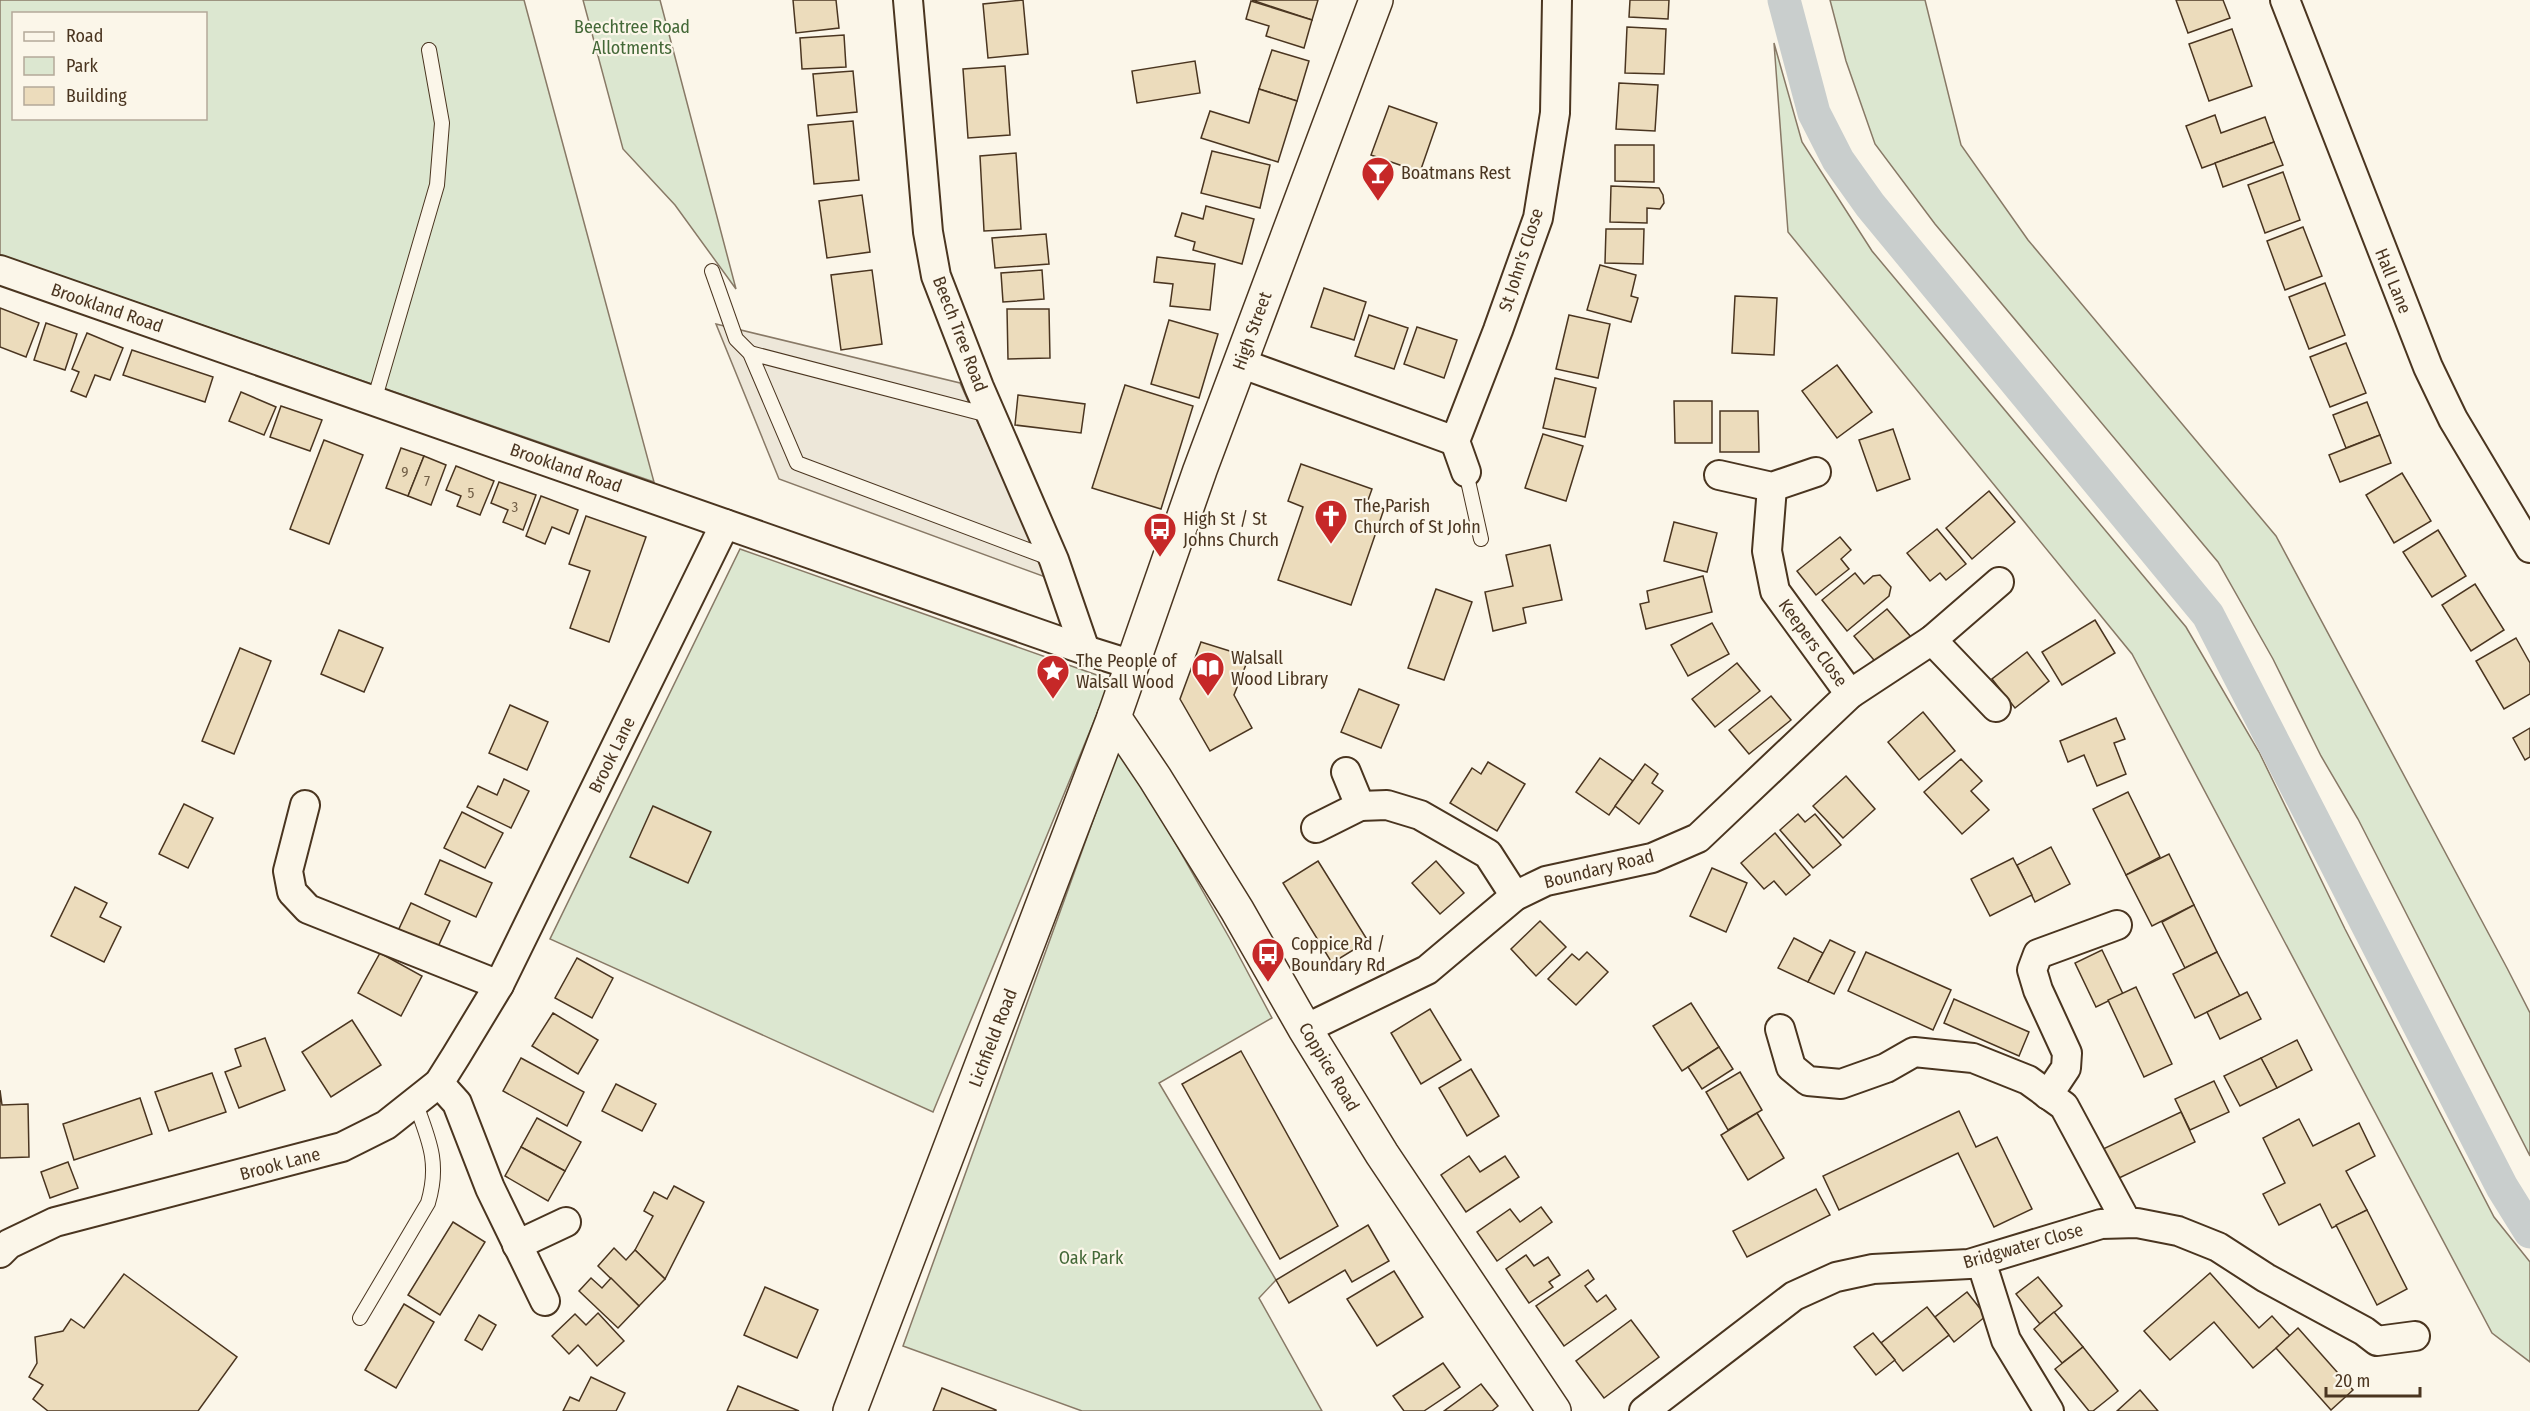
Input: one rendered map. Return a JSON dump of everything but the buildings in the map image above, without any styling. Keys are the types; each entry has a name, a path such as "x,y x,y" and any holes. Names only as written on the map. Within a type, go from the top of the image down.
{"main road":[{"name":"High Street","path":"1133,665 1200,470 1376,0"},
{"name":"Lichfield Road","path":"850,1411 1133,665"},
{"name":"Coppice Road","path":"1114,717 1237,910 1305,1029 1388,1164 1554,1411"}],"street":[{"name":"Beech Tree Road","path":"908,0 928,232 936,276 979,387 1054,560 1085,650"},
{"name":"St John's Close","path":"1455,441 1538,218 1555,113 1557,0"},
{"name":"Hall Lane","path":"2285,0 2428,367 2453,418 2530,548"},
{"name":"Brookland Road","path":"0,270 1133,665"},
{"path":"1240,363 1455,441 1466,472"},
{"path":"1719,475 1772,487 1816,472"},
{"name":"Keepers Close","path":"1772,487 1767,551 1775,591 1850,694"},
{"name":"Brook Lane","path":"0,1253 9,1244 55,1222 342,1148 386,1125 439,1083 499,985 725,524"},
{"name":"Boundary Road","path":"1305,1029 1427,970 1515,896 1546,881 1652,858 1698,838 1850,694 1932,640 1999,582"},
{"path":"1932,640 1996,707"},
{"path":"1346,772 1360,806"},
{"path":"305,805 288,871 292,892 308,909 499,985"},
{"path":"1316,828 1360,806 1387,806 1420,815 1488,854 1515,896"},
{"path":"2048,1095 2066,1068 2067,1053 2038,990 2032,970 2038,954 2117,925"},
{"path":"1780,1029 1791,1066 1808,1082 1842,1084 1886,1068 1914,1052 1973,1058 2028,1080 2064,1106 2127,1223"},
{"path":"439,1083 458,1103 478,1159 545,1301"},
{"path":"517,1245 566,1222"},
{"name":"Bridgwater Close","path":"1644,1411 1794,1296 1836,1277 1873,1269 1969,1264 2101,1224 2137,1223 2178,1231 2218,1247 2266,1278 2364,1331 2377,1341 2415,1336"},
{"path":"1982,1261 2006,1340 2049,1411"}],"lane":[{"path":"374,401 437,185 442,123 429,50"},
{"path":"712,271 736,339 750,353 796,463 1054,560"},
{"path":"750,353 993,416"},
{"path":"1466,472 1481,539"},
{"path":"360,1318 428,1203 434,1183 431,1146 415,1102"}],"green space":[{"path":"0,0 524,0 654,482 0,255"},
{"name":"Beechtree Road Allotments","path":"583,0 660,0 736,289 675,205 623,149"},
{"path":"1830,0 1925,0 1961,145 2028,240 2276,536 2530,1013 2530,1156 2358,819 2321,756 2273,659 2218,562 1935,224 1875,144 1846,61"},
{"path":"1774,43 1802,142 1872,251 2186,627 2259,752 2345,929 2494,1217 2530,1262 2530,1362 2492,1333 2132,654 1788,232"},
{"path":"740,549 1111,680 933,1112 550,939"},
{"name":"Oak Park","path":"1120,746 1230,939 1272,1018 1159,1083 1276,1280 1259,1298 1322,1411 1082,1411 903,1346"}],"shaded area":[{"path":"716,324 960,383 1048,578 779,479"}],"waterway":[{"path":"1784,0 1814,113 1838,160 1870,205 2208,615 2502,1187 2530,1232"}],"place":[{"name":"Boatmans Rest","path":"1378,202"},
{"name":"The Parish Church of St John","path":"1331,545"},
{"name":"High St / St Johns Church","path":"1160,558"},
{"name":"Walsall Wood Library","path":"1208,697"},
{"name":"The People of Walsall Wood","path":"1053,700"},
{"name":"Coppice Rd / Boundary Rd","path":"1268,983"}]}
